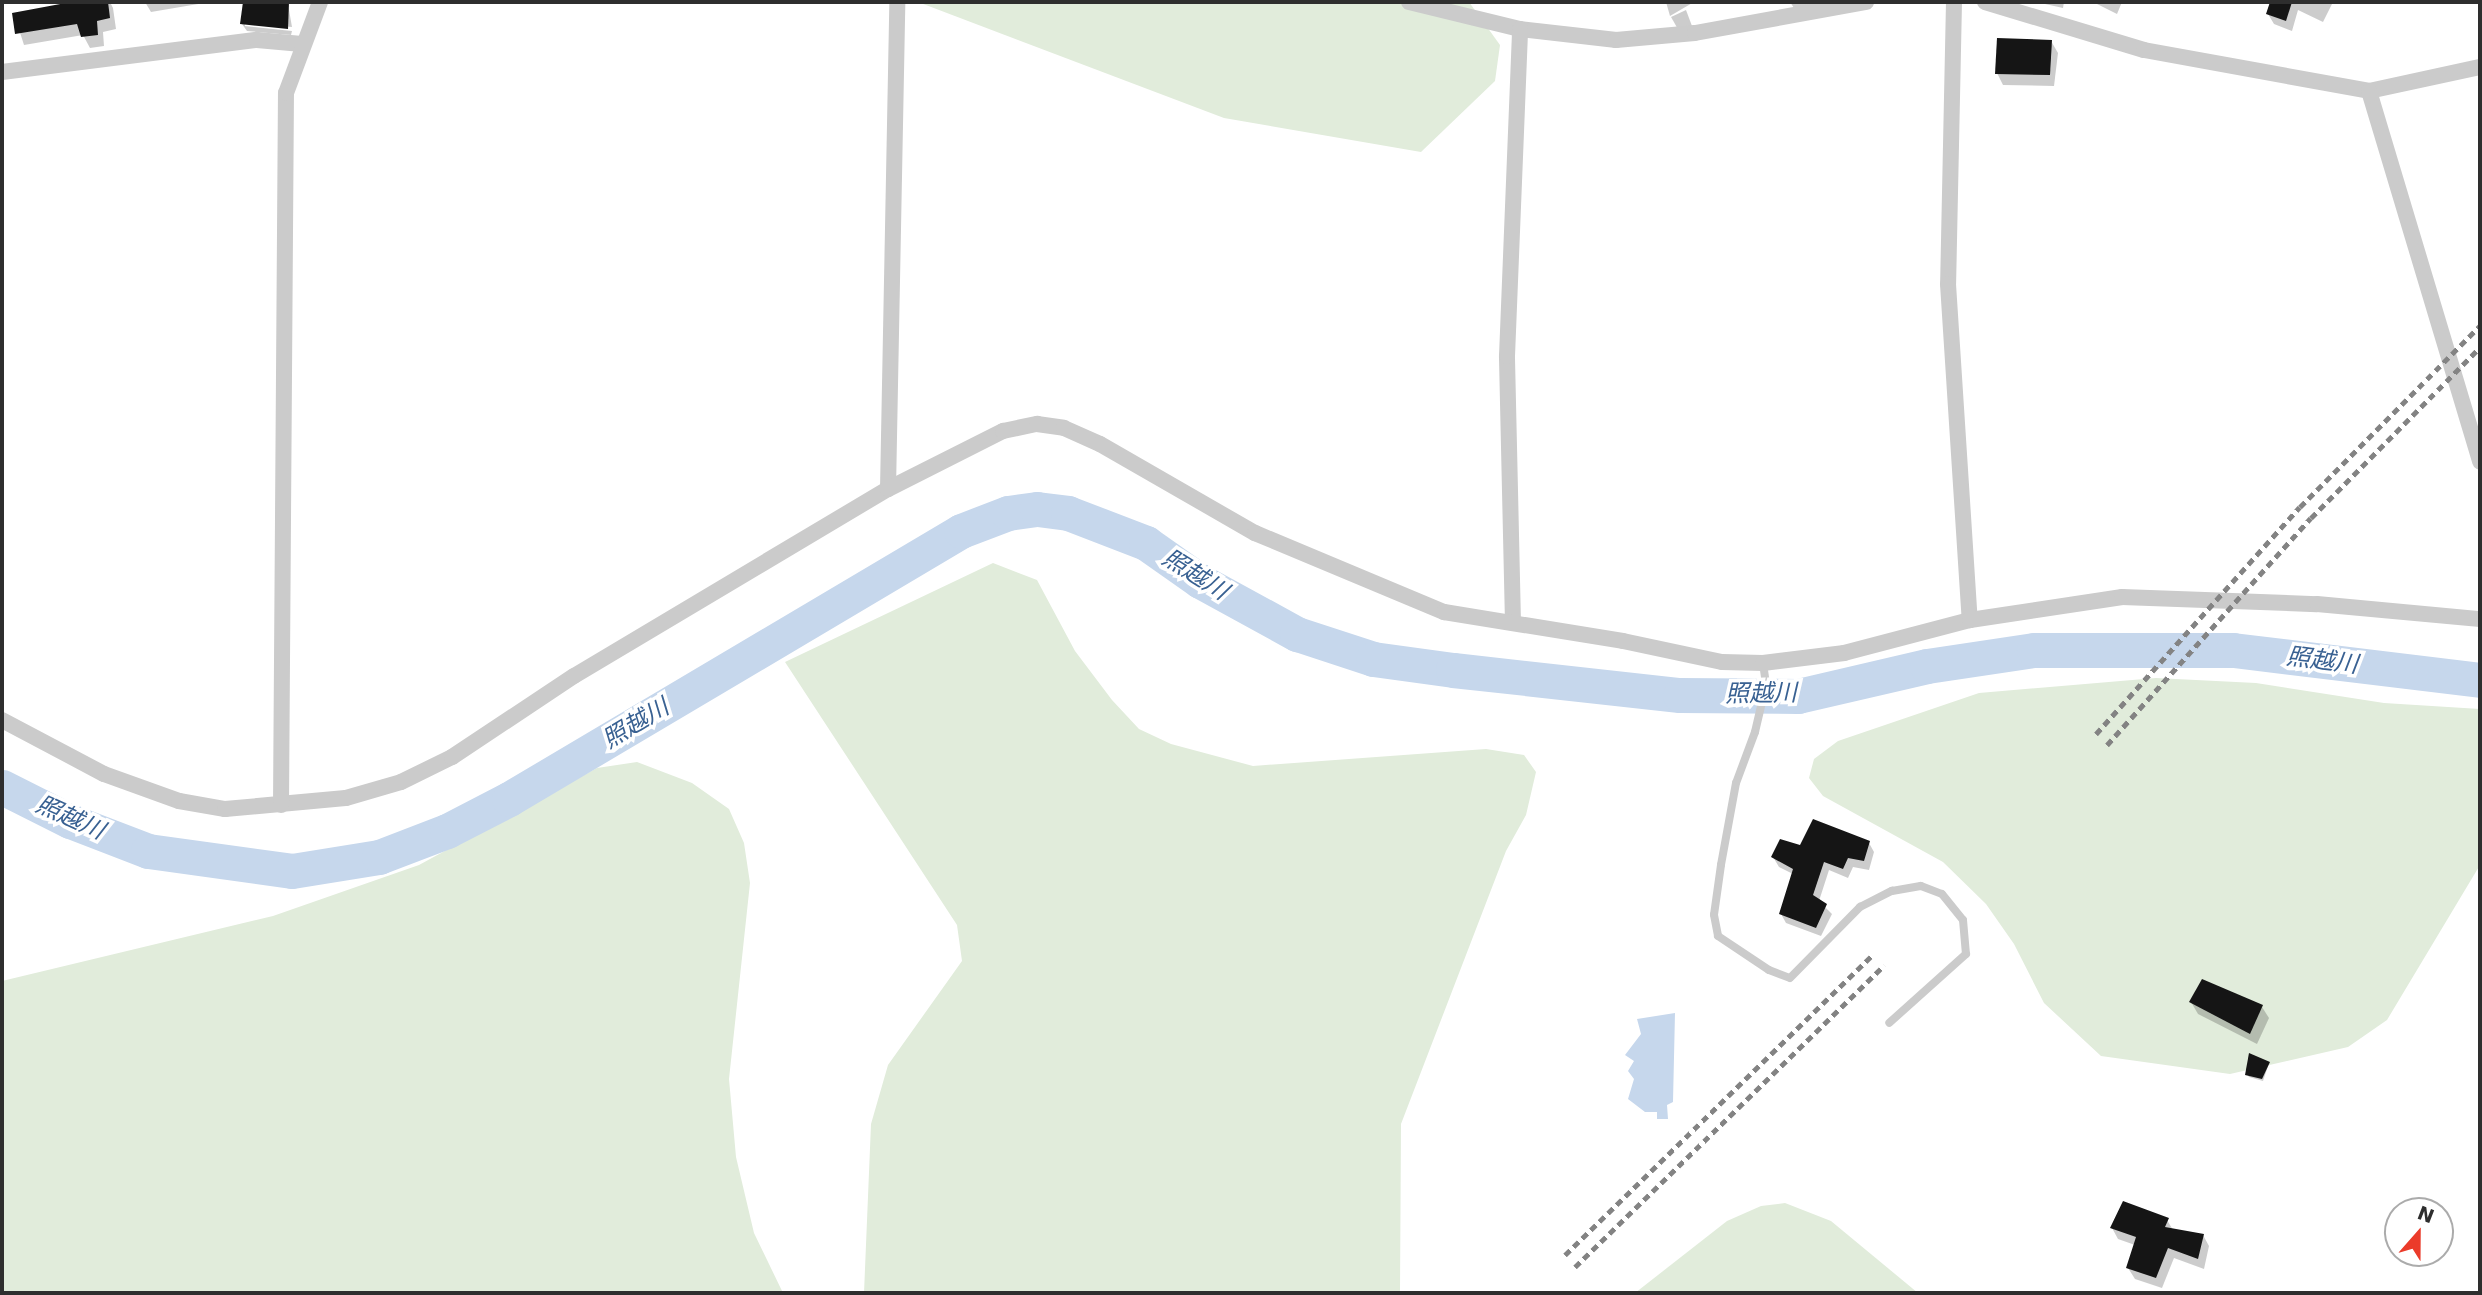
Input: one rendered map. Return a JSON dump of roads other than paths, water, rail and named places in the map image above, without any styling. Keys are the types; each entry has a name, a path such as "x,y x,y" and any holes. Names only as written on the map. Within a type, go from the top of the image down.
{"street":[{"path":"281,806 286,93 302,44 320,2"},
{"path":"888,489 897,2"},
{"path":"1409,2 1520,29 1616,40 1695,33 1866,2"},
{"path":"1954,2 1948,284 1970,620"},
{"path":"1985,2 2144,50 2369,90 2480,67"},
{"path":"1513,622 1507,356 1520,29"},
{"path":"2,72 257,40 302,44"},
{"path":"2369,90 2480,462"},
{"path":"2,720 104,774 179,801 225,809 346,798 401,782 452,757 574,676 888,489 1003,431 1037,424 1064,428 1100,444 1255,533 1444,612 1513,622 1722,662 1763,663 1844,653 1970,620 2122,597 2338,606 2480,619"}],"lane":[{"path":"1763,663 1766,685 1755,732 1736,783 1714,915 1718,936 1769,970 1790,978 1860,907 1892,891 1922,886 1941,894 1963,920 1966,954 1889,1023"}],"water":[{"path":"1675,1013 1673,1102 1667,1105 1668,1119 1657,1119 1657,1112 1645,1112 1628,1099 1634,1079 1628,1071 1634,1061 1625,1055 1641,1034 1637,1019"}],"waterway":[{"name":"照越川","path":"2,787 70,821 148,851 292,871 379,857 447,831 509,799 961,531 1008,513 1037,509 1068,513 1146,543 1200,581 1297,634 1373,659 1453,670 1680,695 1798,696 1927,666 2034,650 2233,650 2480,680"}],"railway":[{"path":"2096,734 2300,507 2480,326"},
{"path":"2107,745 2311,518 2480,347"},
{"path":"1565,1255 1873,954"},
{"path":"1575,1267 1884,965"}]}
